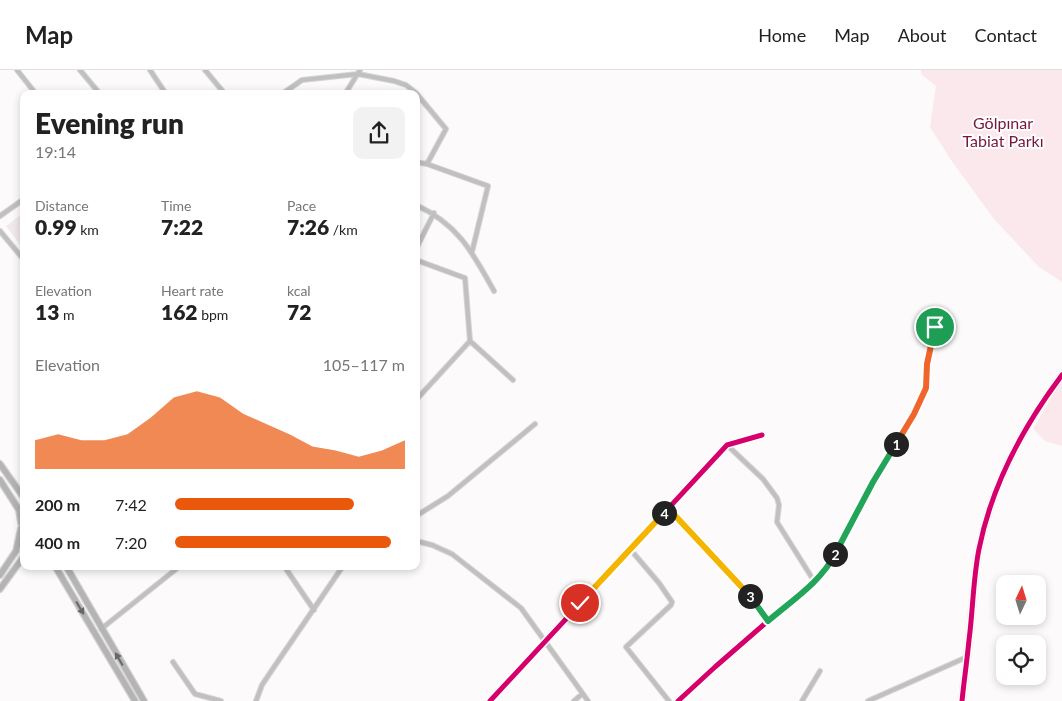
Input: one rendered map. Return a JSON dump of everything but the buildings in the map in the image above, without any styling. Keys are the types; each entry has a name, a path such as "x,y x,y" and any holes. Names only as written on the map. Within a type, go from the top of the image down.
{"main road":[{"path":"962,701 978,550 996,488 1019,439 1044,399 1062,375"},
{"path":"0,464 20,493"},
{"path":"0,480 20,514"},
{"path":"12,483 20,488"},
{"path":"0,575 16,551 20,532"},
{"path":"0,589 20,561"},
{"path":"16,566 20,563"},
{"path":"56,570 135,701"},
{"path":"68,570 144,701"}],"street":[{"path":"17,70 33,90"},
{"path":"80,70 97,90"},
{"path":"150,70 163,90"},
{"path":"205,70 222,90"},
{"path":"288,90 302,80 359,72 406,85 412,90"},
{"path":"348,90 359,72"},
{"path":"420,98 445,128 427,164"},
{"path":"420,163 488,186 472,252"},
{"path":"0,216 20,202"},
{"path":"420,207 434,213 464,240 494,291"},
{"path":"420,240 434,213"},
{"path":"0,231 20,255"},
{"path":"420,261 465,278 470,341 513,380"},
{"path":"678,701 829,566 868,490 924,396 927,364 935,327 934,316"},
{"path":"420,396 470,341"},
{"path":"420,514 448,496 535,424"},
{"path":"490,701 727,445 762,435"},
{"path":"727,445 763,479 777,498 779,506 777,522 814,581"},
{"path":"0,494 6,489"},
{"path":"668,508 741,586 768,621"},
{"path":"420,542 452,554 521,608 588,701"},
{"path":"630,549 659,583 672,602 626,648 669,701"},
{"path":"101,628 175,570"},
{"path":"287,570 314,610"},
{"path":"256,701 262,685 340,570"},
{"path":"868,701 967,657"},
{"path":"173,662 195,694 221,701"},
{"path":"802,701 820,671"},
{"path":"574,701 582,694"}],"shaded area":[{"path":"20,215 20,245 6,226"}],"green space":[{"name":"Gölpınar Tabiat Parkı","path":"921,70 1062,70 1062,282 1039,267 994,219 951,160 930,127 936,86 921,74"},
{"path":"1062,379 1062,446 1045,441 1033,429"}],"cycle path":[{"path":"678,701 814,581 829,565 873,482 924,396 927,364 935,327 934,316"},
{"path":"962,701 975,572 979,549 992,502 1000,479 1022,436 1047,395 1062,375"},
{"path":"490,701 727,445 762,435"}],"route":[{"path":"580,603 668,508 741,586 768,621 829,566 873,482 924,396 927,364 935,327"}]}
